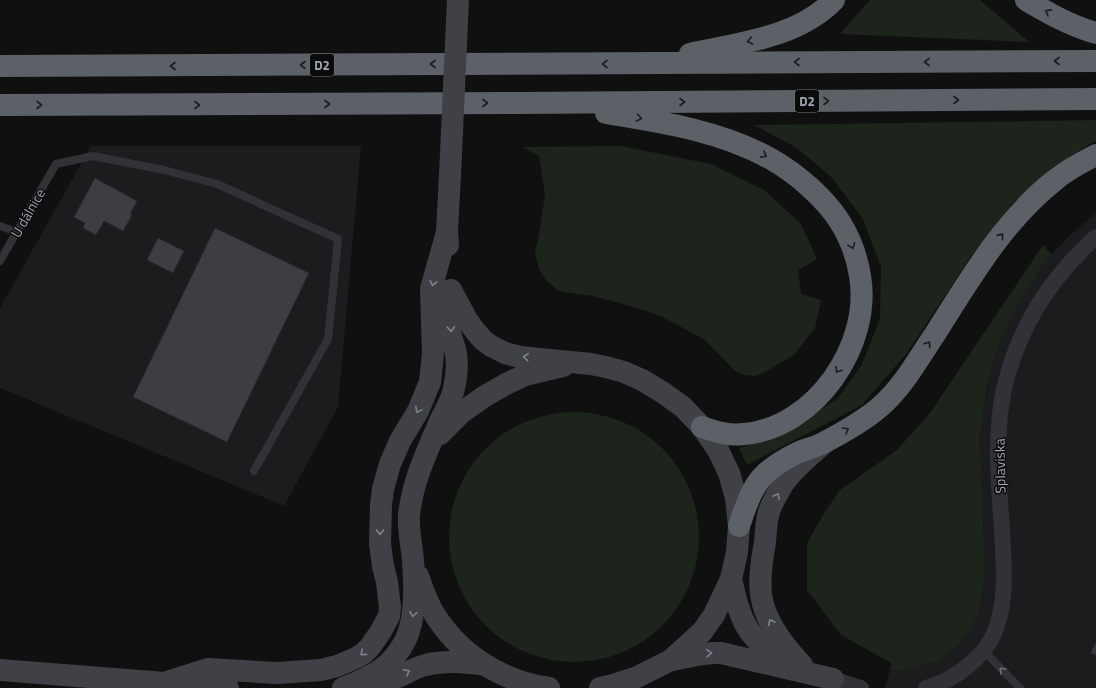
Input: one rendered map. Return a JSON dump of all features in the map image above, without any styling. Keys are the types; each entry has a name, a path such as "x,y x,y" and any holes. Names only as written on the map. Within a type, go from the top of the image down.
{"highway":[{"path":"644,63 771,36 807,21 834,0"},
{"path":"1026,0 1052,15 1085,30 1096,33"},
{"name":"D2","path":"0,66 1096,61"},
{"name":"D2","path":"0,106 1096,98"},
{"path":"517,103 600,112 685,128 728,139 751,148 773,160 793,174 826,204 840,222 856,257 861,277 862,297 857,331 851,348 834,377 815,400 804,409 793,417 769,429 743,435 716,432 702,427"},
{"path":"739,526 752,492 767,472 797,453 824,443 850,428 889,398 907,376 984,257 1013,221 1055,180 1096,155"}],"main road":[{"path":"343,688 378,672 391,661 400,650 412,623 414,606 413,561 409,516 410,509 418,475 451,399 456,378 457,358 450,333 450,290 447,232 458,0"},
{"path":"164,683 208,669 277,673 321,670 347,663 358,657 370,647 381,631 389,616 390,607 380,538 383,489 390,464 400,441 418,411 430,382 433,354 432,289 447,232"},
{"path":"450,290 467,320 483,340 505,353 520,357 606,367 624,372 642,380 683,407 702,427 718,450 729,473 736,498 739,526 737,552 731,579 714,614 702,632 671,660 635,678 600,688"},
{"path":"432,442 461,413 485,396 506,384 525,375 579,363"},
{"path":"802,665 792,655 774,628 763,603 760,583 769,512 784,483 824,443"},
{"path":"413,561 421,586 432,610 450,634 466,651 485,665 501,674 536,686 549,688"},
{"path":"731,579 739,609 744,621 756,639 763,645 839,683"},
{"path":"671,660 702,654 721,653 839,683"},
{"path":"357,688 371,687 427,664 469,662 485,665"},
{"path":"0,670 228,688"}],"street":[{"name":"Splaviska","path":"926,688 948,680 967,667 984,651 992,638 1002,605 1004,587 998,446 1004,390 1011,364 1020,340 1043,296 1069,262 1096,237"},
{"path":"839,683 861,688"}],"lane":[{"name":"U dálnice","path":"0,261 56,164 93,156 164,170 216,184 338,239 328,339 254,472"},
{"path":"0,226 16,232"},
{"path":"984,651 1020,688"}],"shaded area":[{"path":"870,0 980,0 1029,42 840,34"},
{"path":"1096,120 1096,141 1053,167 1011,205 972,255 907,353 862,405 747,465 739,448 786,433 838,398 862,364 880,319 881,267 863,219 832,178 797,148 754,125"},
{"path":"91,146 361,146 338,407 284,506 0,388 0,308"},
{"path":"621,146 711,164 764,190 801,224 817,259 798,270 801,294 821,300 815,328 794,355 756,376 744,375 735,371 705,340 661,316 593,296 558,291 546,280 539,269 535,253 545,194 539,156 523,147"},
{"path":"1096,213 1096,688 885,688 890,670 904,671 938,661 958,646 966,637 979,615 985,571 980,433 990,373 1006,326 1017,304 1045,262 1067,238"},
{"path":"1043,245 1052,255 1023,295 1001,339 987,388 980,433 985,571 979,615 966,637 958,646 938,661 904,671 890,670 891,663 841,635 807,590 807,543 826,510 840,490 897,450 930,413"},
{"path":"574,412 598,415 622,422 643,433 662,449 678,468 689,489 696,513 699,537 696,561 689,585 678,606 662,625 643,641 622,652 598,659 574,662 550,659 526,652 505,641 486,625 470,606 459,585 452,561 449,537 452,513 459,489 470,468 486,449 505,433 526,422 550,415"}],"building":[{"path":"95,178 137,201 130,214 132,215 123,231 104,221 96,235 83,228 85,223 74,217"},
{"path":"215,228 309,273 227,442 133,397"},
{"path":"158,238 184,251 173,273 147,260"},
{"path":"1096,642 1096,655 1091,653"}]}
